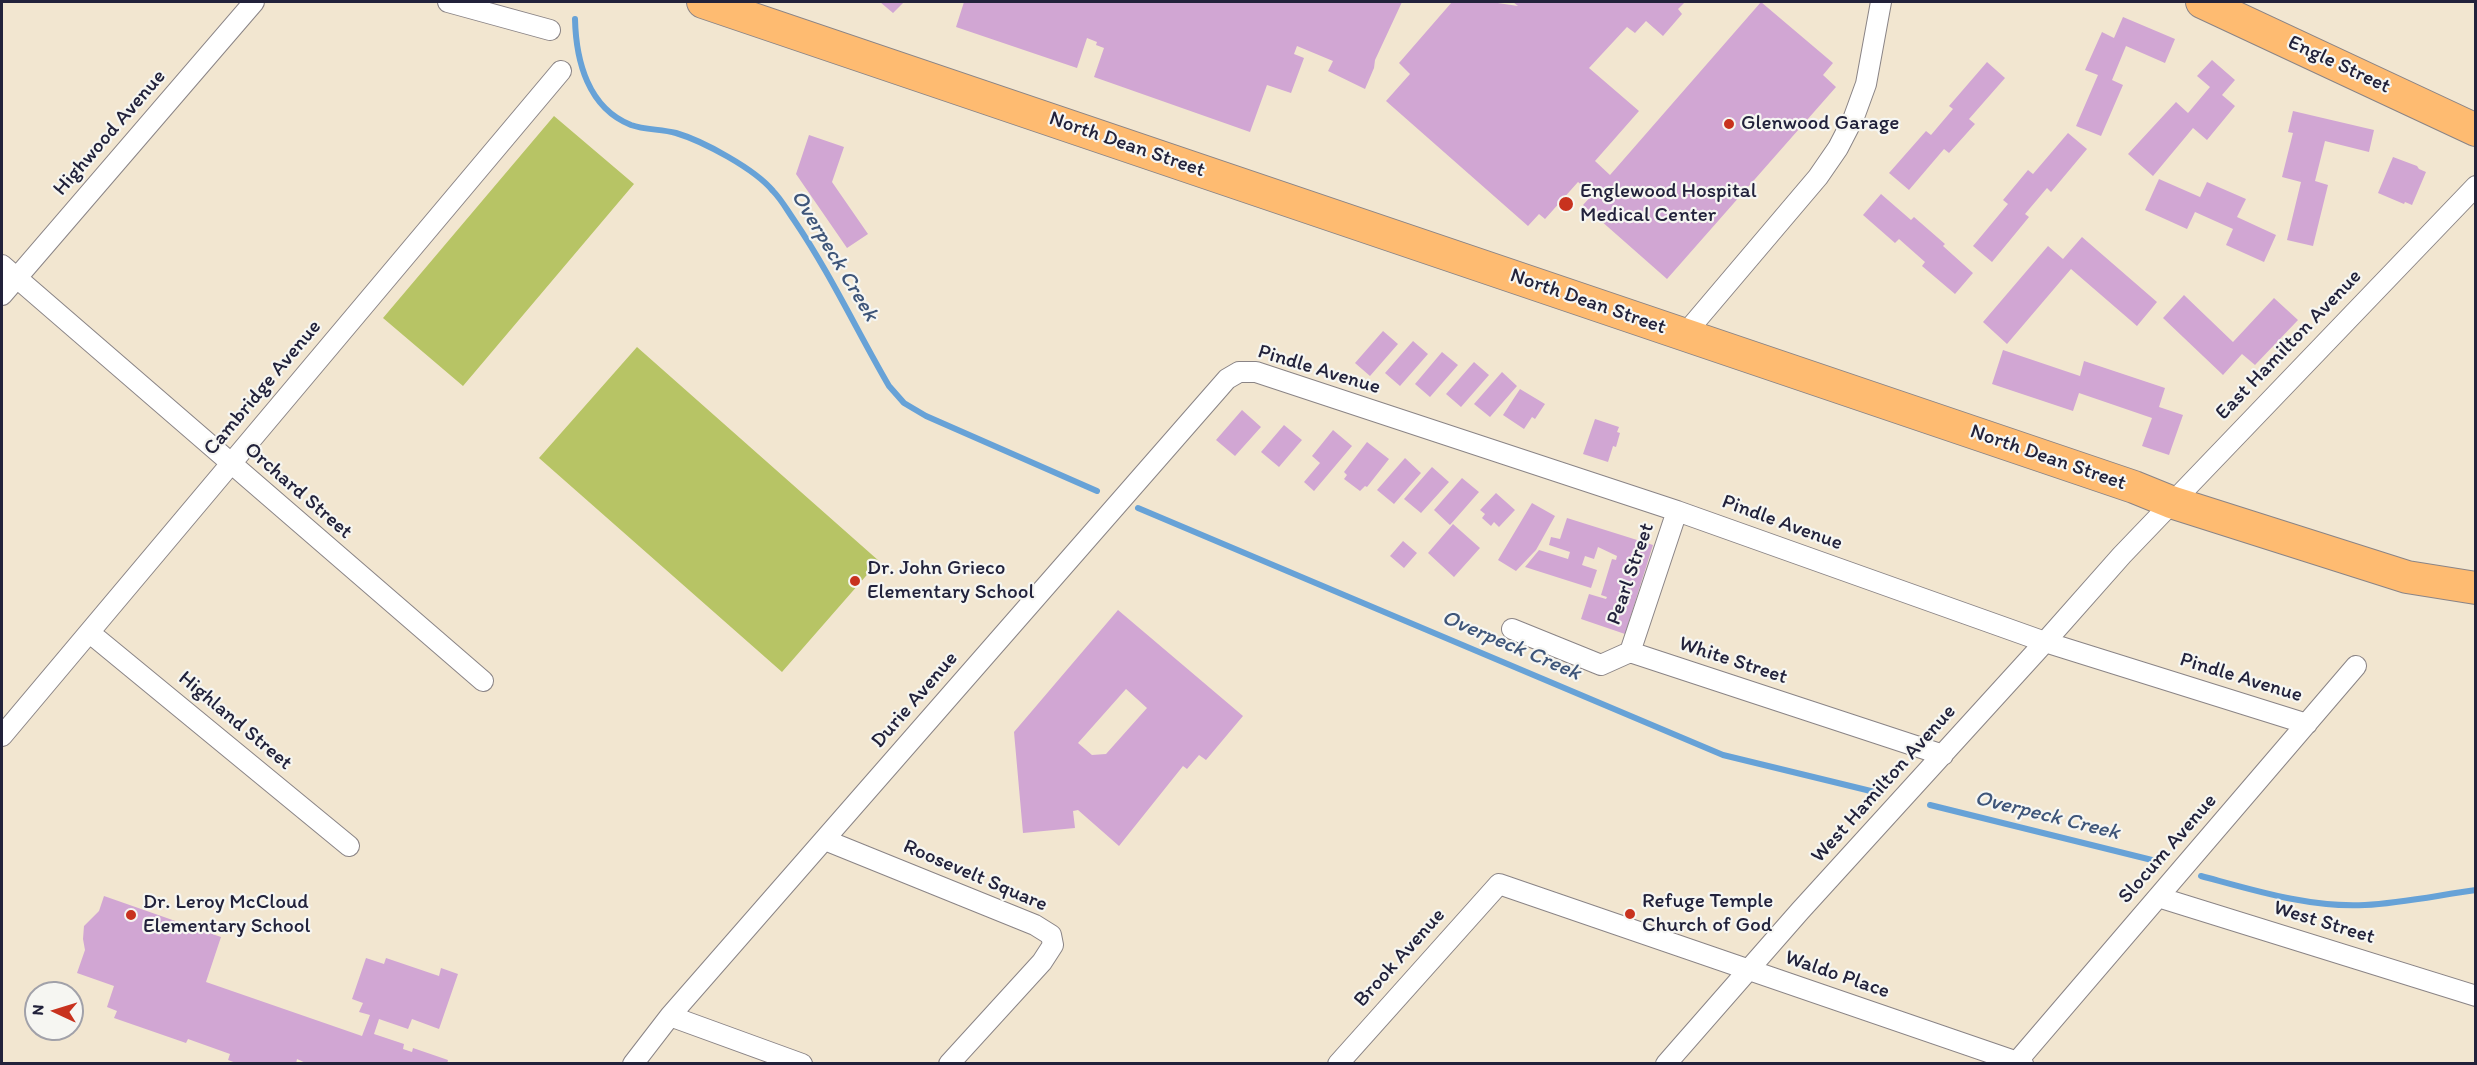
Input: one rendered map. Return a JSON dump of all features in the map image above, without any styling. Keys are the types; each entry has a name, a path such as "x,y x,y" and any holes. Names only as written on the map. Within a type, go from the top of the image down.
{"main road":[{"name":"North Dean Street","path":"703,2 2171,502 2398,574 2475,588"},
{"name":"Engle Street","path":"2223,5 2475,130"}],"street":[{"name":"Highwood Avenue","path":"2,295 9,272 254,2"},
{"path":"448,2 550,30"},
{"path":"1684,335 1814,181 1838,148 1854,117 1866,84 1881,2"},
{"name":"Cambridge Avenue","path":"2,736 561,71"},
{"name":"East Hamilton Avenue","path":"2138,538 2475,186"},
{"name":"Orchard Street","path":"9,272 483,681"},
{"name":"Pindle Avenue","path":"1239,372 1256,372 1677,511 2045,642 2307,724"},
{"name":"Durie Avenue","path":"633,1064 670,1016 1168,446 1227,379 1239,372"},
{"name":"Pearl Street","path":"1630,652 1677,511"},
{"name":"West Hamilton Avenue","path":"1666,1064 2138,538"},
{"path":"1512,629 1601,665 1630,652"},
{"name":"Highland Street","path":"90,633 349,846"},
{"name":"White Street","path":"1630,652 1943,755"},
{"name":"Slocum Avenue","path":"2018,1063 2356,666"},
{"name":"Roosevelt Square","path":"825,840 1035,925 1051,935 1053,945 1042,962 949,1064"},
{"name":"Waldo Place","path":"1499,884 2018,1063"},
{"name":"Brook Avenue","path":"1338,1064 1499,884"},
{"name":"West Street","path":"2158,897 2475,996"},
{"path":"670,1016 802,1064"}],"green space":[{"path":"554,116 634,184 463,386 383,318"},
{"path":"637,347 879,561 782,672 539,458"}],"building":[{"path":"880,2 904,2 893,13"},
{"path":"964,2 1402,2 1375,60 1365,89 1328,71 1333,61 1297,46 1294,54 1304,58 1291,93 1267,85 1250,132 1094,77 1104,48 1087,38 1077,68 956,27"},
{"path":"1452,2 1491,2 1518,6 1513,2 1685,2 1678,9 1682,14 1663,36 1646,21 1635,33 1627,27 1589,68 1639,111 1595,161 1610,175 1761,2 1833,63 1823,75 1836,87 1667,279 1583,205 1593,194 1578,182 1545,219 1539,214 1528,226 1386,101 1410,74 1399,63"},
{"path":"2123,17 2175,39 2165,63 2126,46 2112,80 2123,85 2101,136 2076,126 2098,75 2085,70 2102,32 2114,38"},
{"path":"2212,60 2235,80 2222,95 2235,106 2207,140 2193,128 2153,176 2128,154 2176,102 2188,113 2210,87 2197,76"},
{"path":"1987,62 2005,78 1969,119 1975,124 1949,153 1944,149 1909,190 1889,173 1926,131 1931,135 1953,109 1949,106"},
{"path":"2293,111 2374,130 2369,152 2325,141 2315,181 2328,185 2313,246 2287,240 2301,182 2282,177 2293,133 2288,132"},
{"path":"2068,133 2087,149 2051,192 2047,188 2025,214 2029,217 1992,262 1973,246 2008,204 2003,200 2028,170 2033,174"},
{"path":"809,135 844,147 832,182 868,234 847,248 796,174"},
{"path":"2393,157 2426,172 2412,205 2378,193"},
{"path":"2159,179 2200,197 2207,182 2246,199 2237,217 2276,235 2264,262 2226,245 2233,229 2195,212 2187,229 2145,210"},
{"path":"1881,194 1911,220 1914,217 1973,273 1955,294 1922,266 1925,262 1899,239 1895,243 1863,215"},
{"path":"2082,237 2157,302 2137,326 2071,269 2007,344 1983,322 2048,246 2063,259"},
{"path":"2184,295 2233,342 2274,298 2298,320 2255,365 2242,354 2223,375 2163,318"},
{"path":"1383,331 1398,344 1370,376 1355,363"},
{"path":"1413,341 1428,354 1400,386 1385,373"},
{"path":"2003,350 2080,376 2084,361 2165,388 2159,407 2183,415 2169,455 2142,446 2152,418 2079,393 2073,411 1992,384"},
{"path":"1442,352 1458,365 1430,397 1415,384"},
{"path":"1474,362 1489,375 1461,407 1446,394"},
{"path":"1502,372 1517,386 1490,417 1474,404"},
{"path":"1520,389 1545,404 1535,419 1532,417 1524,429 1503,415"},
{"path":"1242,410 1261,427 1235,456 1216,440"},
{"path":"1595,419 1619,427 1617,432 1620,433 1616,447 1613,446 1608,462 1583,454"},
{"path":"1284,425 1302,440 1279,467 1261,452"},
{"path":"1333,430 1352,446 1314,491 1304,482 1320,463 1312,456"},
{"path":"1367,442 1389,459 1367,487 1365,486 1360,491 1344,479 1347,475 1344,472"},
{"path":"1405,458 1421,473 1394,504 1377,490"},
{"path":"1432,467 1449,482 1421,513 1404,499"},
{"path":"1462,478 1479,492 1450,525 1434,510"},
{"path":"1496,493 1515,510 1499,527 1494,522 1491,526 1482,518 1485,514 1480,510"},
{"path":"1532,503 1555,516 1536,550 1516,571 1498,560"},
{"path":"1567,518 1653,545 1625,634 1581,619 1589,594 1606,599 1607,597 1601,595 1612,559 1616,560 1617,556 1598,547 1594,559 1585,556 1582,565 1597,570 1591,588 1525,567 1539,550 1568,559 1570,552 1549,545 1551,537 1560,539"},
{"path":"1453,524 1480,548 1454,577 1428,553"},
{"path":"1403,541 1417,553 1404,568 1390,556"},
{"path":"1118,610 1243,716 1206,760 1199,755 1187,769 1183,766 1119,846 1078,810 1073,811 1075,828 1023,833 1014,732","holes":["1126,689 1147,708 1106,754 1092,755 1078,743"]},
{"path":"104,896 221,937 206,982 362,1036 370,1015 359,1012 363,1003 352,999 366,958 384,964 386,958 439,976 441,968 458,974 439,1029 412,1019 408,1029 379,1019 374,1034 404,1044 403,1049 412,1052 413,1048 448,1060 447,1064 308,1064 297,1059 296,1064 239,1064 228,1060 230,1054 188,1039 186,1043 114,1018 117,1011 107,1007 114,986 77,973 85,950 84,926 99,911"}],"waterway":[{"name":"Overpeck Creek","path":"575,19 582,67 587,81 604,107 631,125 676,133 714,149 742,165 776,194 820,261 889,386 904,403 926,416 1097,491"},
{"name":"Overpeck Creek","path":"1138,508 1723,755 1879,793"},
{"name":"Overpeck Creek","path":"1930,805 2156,861"},
{"name":"Overpeck Creek","path":"2201,876 2282,897 2323,904 2393,903 2476,890"}],"place":[{"name":"Glenwood Garage","path":"1729,124"},
{"name":"Englewood Hospital Medical Center","path":"1566,204"},
{"name":"Dr. John Grieco Elementary School","path":"855,581"},
{"name":"Refuge Temple Church of God","path":"1630,914"},
{"name":"Dr. Leroy McCloud Elementary School","path":"131,915"}]}
